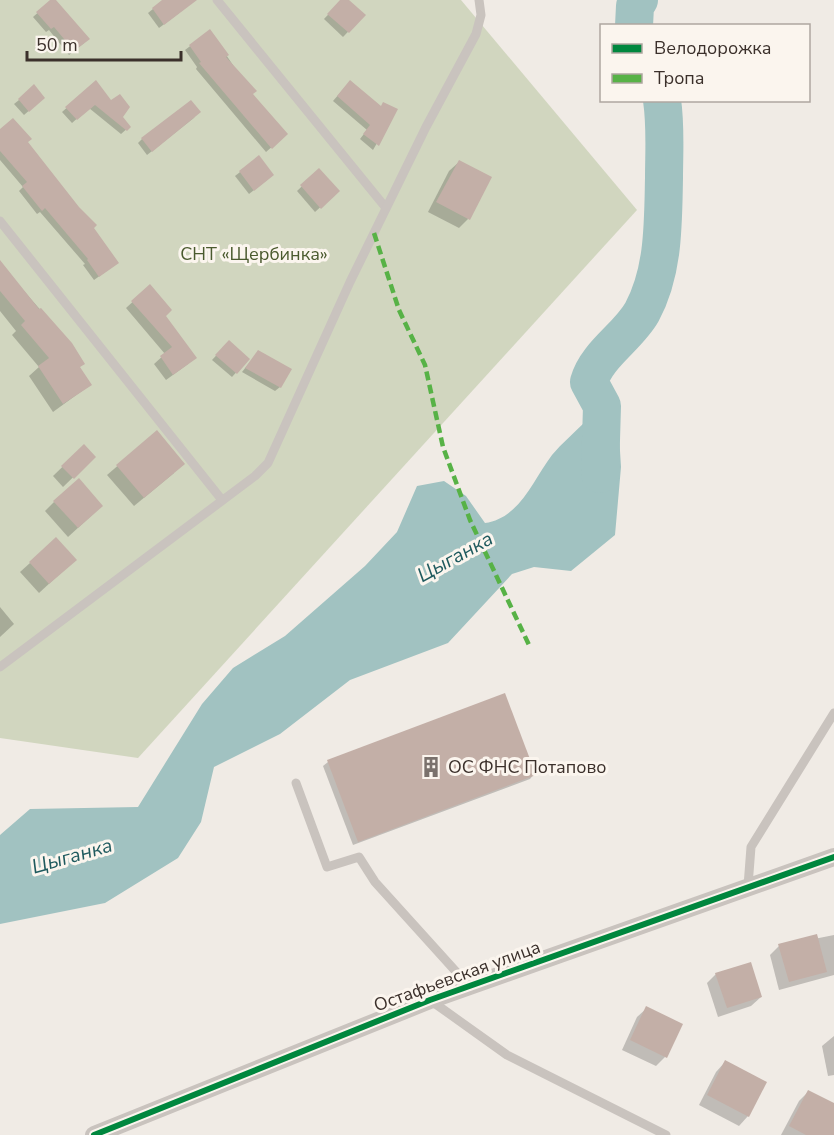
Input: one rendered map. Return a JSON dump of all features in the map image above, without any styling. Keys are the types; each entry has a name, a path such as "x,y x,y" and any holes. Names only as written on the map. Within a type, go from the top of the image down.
{"street":[{"name":"Остафьевская улица","path":"94,1135 430,1000 834,857"}],"lane":[{"path":"217,0 386,208"},
{"path":"0,667 255,476 276,449 386,208 476,34 481,15 479,0"},
{"path":"0,221 222,500"},
{"path":"748,886 751,847 834,713"},
{"path":"296,783 327,867 359,856 375,882 470,986"},
{"path":"430,1000 507,1055 666,1135"}],"green space":[{"name":"СНТ «Щербинка»","path":"0,0 461,0 637,210 138,758 0,738"}],"water":[{"path":"585,422 602,422 619,435 621,467 615,535 571,571 534,567 512,574 448,643 350,680 280,734 214,767 201,822 178,858 105,903 0,924 0,835 30,809 138,807 202,704 233,668 285,636 365,566 397,532 417,486 444,481 466,496 485,523 497,520 517,506 552,455"}],"building":[{"path":"50,0 56,0 90,39 74,51 54,27 51,29 36,12"},
{"path":"162,0 197,0 164,25 152,8"},
{"path":"340,0 349,0 366,15 349,33 327,14"},
{"path":"210,29 229,55 226,57 257,91 253,94 288,134 272,149 199,63 201,62 189,45"},
{"path":"96,80 111,100 120,94 130,107 123,117 131,127 127,131 95,105 77,120 65,107"},
{"path":"350,80 381,106 383,102 398,109 379,146 363,134 370,125 337,96"},
{"path":"34,84 45,98 29,112 18,99"},
{"path":"191,100 201,112 152,152 141,138"},
{"path":"13,118 32,139 28,142 79,207 97,225 94,228 119,263 99,277 88,259 45,208 42,211 22,186 27,182 0,151 0,129"},
{"path":"259,155 274,175 254,191 239,171"},
{"path":"459,160 492,177 470,220 436,202"},
{"path":"319,168 340,191 321,209 300,185"},
{"path":"0,260 39,309 41,308 72,343 85,364 80,367 92,385 63,404 38,366 49,358 21,325 25,321 0,291"},
{"path":"150,284 172,310 166,316 197,358 173,375 160,356 172,347 131,301"},
{"path":"229,340 250,359 237,374 215,355"},
{"path":"258,350 292,369 281,388 245,368"},
{"path":"157,430 185,464 144,498 116,465"},
{"path":"84,444 96,457 74,479 61,466"},
{"path":"79,478 103,506 78,528 53,501"},
{"path":"56,537 77,560 49,584 29,562"},
{"name":"ОС ФНС Потапово","path":"505,693 536,775 358,842 327,760"},
{"path":"817,934 827,972 789,982 778,944"},
{"path":"751,962 762,997 727,1008 715,973"},
{"path":"646,1006 683,1024 667,1058 630,1040"},
{"path":"725,1060 767,1082 749,1117 707,1095"},
{"path":"808,1090 834,1103 834,1135 806,1135 789,1126"}],"waterway":[{"name":"Цыганка","path":"634,24 635,6 639,0"},
{"name":"Цыганка","path":"600,474 602,406 589,382 599,363 642,312 655,280 661,247 663,213 665,139 662,102"}],"marked path":[{"path":"374,233 399,310 425,365 443,447 470,520 529,645"}],"cycle path":[{"path":"94,1135 430,1000 834,857"}],"place":[{"name":"ОС ФНС Потапово","path":"431,767"}]}
